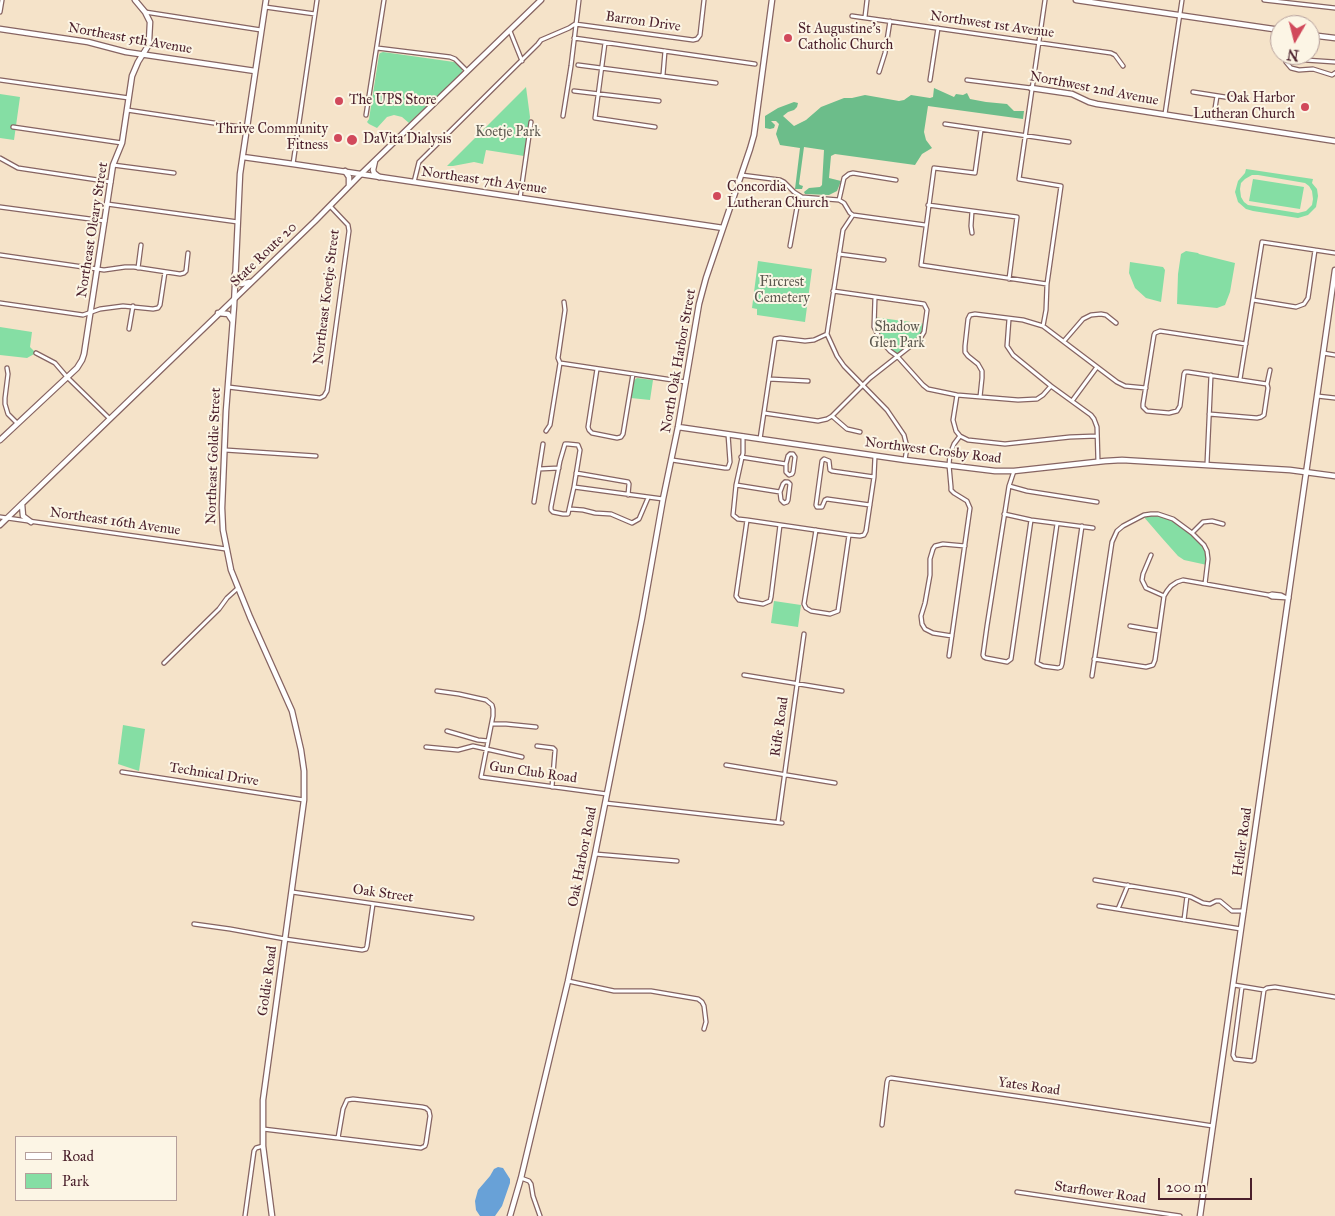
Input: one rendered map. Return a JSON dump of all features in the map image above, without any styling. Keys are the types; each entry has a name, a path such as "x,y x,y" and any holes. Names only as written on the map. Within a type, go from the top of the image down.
{"street":[{"path":"0,12 2,0"},
{"name":"Northeast Oleary Street","path":"0,440 68,377 82,360 84,354 113,165 122,143 132,76 148,46 150,22 145,12 135,0"},
{"name":"Northeast Goldie Street","path":"266,0 240,174 234,299 227,387 222,508 223,528 231,570 292,712 301,750"},
{"path":"293,164 317,0"},
{"path":"366,114 384,0"},
{"name":"State Route 20","path":"0,524 541,0"},
{"path":"564,116 579,0"},
{"name":"Barron Drive","path":"575,24 693,40 697,39 700,35 704,0"},
{"name":"North Oak Harbor Street","path":"663,499 672,460 699,304 754,135 772,0"},
{"path":"865,17 867,0"},
{"path":"1043,326 1061,186 1019,179 1045,0"},
{"path":"1076,0 1270,29"},
{"path":"1165,114 1182,0"},
{"path":"1264,0 1290,4 1297,1 1335,8"},
{"path":"264,7 315,14"},
{"path":"145,12 261,30"},
{"name":"Northwest 1st Avenue","path":"852,16 1111,52 1123,66"},
{"path":"879,72 885,53 890,21"},
{"path":"414,182 420,162 541,40 575,24"},
{"path":"930,80 938,28"},
{"name":"Northeast 5th Avenue","path":"0,29 88,42 143,55 255,71"},
{"path":"510,31 522,61"},
{"path":"1320,36 1335,38"},
{"path":"574,38 755,64"},
{"path":"605,43 595,118 655,127"},
{"path":"377,48 450,57 455,59 467,72"},
{"path":"662,75 665,51"},
{"path":"1320,61 1335,62"},
{"path":"578,65 716,83"},
{"path":"1288,65 1291,68 1299,70 1313,69 1332,74 1335,73"},
{"path":"0,80 129,98"},
{"name":"Northwest 2nd Avenue","path":"967,80 1072,94 1097,104 1335,140"},
{"path":"574,91 659,100"},
{"path":"1193,92 1244,100"},
{"path":"1213,121 1217,96"},
{"path":"127,110 247,128"},
{"path":"520,198 531,122"},
{"path":"945,124 1069,142"},
{"path":"13,127 122,143"},
{"path":"981,130 975,173 934,168 920,265 1047,284"},
{"name":"Northeast 7th Avenue","path":"243,157 723,228"},
{"path":"0,158 18,168 111,182"},
{"path":"376,159 373,170 379,177"},
{"path":"113,165 174,173"},
{"path":"345,171 349,186"},
{"path":"838,200 844,178 850,174 896,180"},
{"path":"741,175 780,180 799,196 838,200 844,203 853,215 925,225"},
{"path":"790,246 799,196"},
{"path":"107,204 238,222"},
{"path":"928,204 1017,217 1009,279"},
{"name":"Northeast Koetje Street","path":"227,387 320,398 327,391 349,231 348,225 330,206"},
{"path":"0,207 105,221"},
{"path":"972,211 972,233"},
{"path":"853,215 843,230 827,334 844,366 887,410 904,436 907,448 905,460"},
{"path":"1240,379 1262,242 1335,253"},
{"path":"138,268 141,244"},
{"path":"1253,300 1296,307 1304,304 1308,298 1315,250"},
{"path":"0,255 97,269 125,267 184,273 186,271 188,253"},
{"path":"839,254 884,260"},
{"name":"Heller Road","path":"1200,1216 1335,270"},
{"path":"0,302 83,315 113,306 134,306 153,309 158,308 160,305 165,272"},
{"path":"235,274 241,284 252,282"},
{"path":"764,413 818,421 827,420 862,386 921,337 926,328 926,307 924,304 833,291"},
{"path":"875,297 874,327 881,341 923,385 934,390 957,395 1018,400 1036,399 1043,395 1051,386"},
{"path":"546,431 550,425 560,363 558,358 565,310 564,302"},
{"path":"129,329 134,306"},
{"path":"218,313 228,314 232,320"},
{"path":"980,396 981,368 968,356 964,346 968,319 970,315 976,314 1023,320 1043,326 1121,384 1146,388"},
{"path":"1064,341 1083,318 1091,315 1106,315 1116,323"},
{"path":"1009,319 1008,349 1051,386 1094,419 1096,423 1098,462"},
{"path":"1246,344 1157,332 1153,337 1143,404 1144,409 1151,412 1173,413 1177,411 1180,406 1185,372 1267,384"},
{"path":"760,439 775,339 805,341 814,340 827,334"},
{"path":"36,353 55,363 110,419"},
{"path":"1323,353 1335,355"},
{"path":"560,363 686,382"},
{"path":"1072,401 1097,367"},
{"path":"7,368 8,374 3,398 8,414 17,423"},
{"path":"597,369 588,427 592,433 618,438 624,434 633,374"},
{"path":"1209,414 1262,417 1264,415 1270,370"},
{"path":"1207,464 1211,375"},
{"path":"769,379 808,381"},
{"path":"957,395 953,420 956,431 960,436 968,440 1004,444 1097,436"},
{"path":"1317,396 1335,398"},
{"path":"832,416 847,429 860,432"},
{"name":"Northwest Crosby Road","path":"678,427 875,456 995,471 1014,471 1122,460 1306,471 1335,476"},
{"path":"672,460 728,468 730,462 728,434"},
{"path":"743,436 733,515 738,519 850,535 864,535 874,477 875,456"},
{"path":"949,656 970,508 965,499 957,496 951,490 950,454 960,436"},
{"path":"534,502 543,444"},
{"path":"564,444 578,446 580,450 574,487 570,509 566,515 551,510 559,468 564,444"},
{"path":"224,450 316,456"},
{"path":"793,454 795,456 793,472 790,474 786,472 786,464 788,456 793,454"},
{"path":"741,457 786,464"},
{"path":"870,505 827,499 822,507 817,507 822,461 824,459 829,461 830,470 832,471 874,477"},
{"path":"539,469 559,468"},
{"path":"1014,471 1004,514 983,655 986,658 1007,662 1011,659 1031,520"},
{"path":"576,473 628,482 628,495"},
{"path":"784,482 790,484 787,502 784,503 782,501 780,492 784,482"},
{"path":"736,485 780,492"},
{"path":"1009,486 1027,491 1097,502"},
{"path":"574,487 663,499"},
{"path":"570,509 611,514 632,523 640,519 648,498"},
{"name":"Oak Harbor Road","path":"510,1216 521,1178 568,981 641,627 663,499"},
{"path":"22,504 23,516 31,522"},
{"path":"1004,514 1031,520 1094,528"},
{"path":"1092,676 1112,542 1117,532 1123,526 1144,516 1158,514 1173,519 1192,533 1204,544 1208,551 1204,584"},
{"name":"Northeast 16th Avenue","path":"0,517 226,548"},
{"path":"747,520 736,596 737,599 742,601 762,604 770,601 771,597 780,524"},
{"path":"1192,533 1202,522 1212,521 1223,524"},
{"path":"1057,524 1037,663 1043,666 1058,668 1062,664 1082,526"},
{"path":"816,530 804,604 810,611 830,614 838,611 850,535"},
{"path":"952,636 933,633 925,629 921,616 928,590 930,559 933,549 935,546 943,544 965,546"},
{"path":"1151,555 1142,574 1144,584 1146,588 1164,596"},
{"path":"1094,659 1150,666 1154,663 1164,596 1167,590 1176,582 1183,580 1268,595 1272,598 1289,598"},
{"path":"164,663 238,588"},
{"path":"1130,626 1160,631"},
{"name":"Rifle Road","path":"605,803 780,823 804,634"},
{"path":"744,675 842,691"},
{"path":"438,692 459,694 490,702 493,709 492,724 536,727"},
{"name":"Gun Club Road","path":"492,724 481,777 606,794"},
{"path":"447,732 478,740 488,740"},
{"path":"426,747 458,750 473,746 522,757"},
{"path":"537,746 553,748 555,750 552,787"},
{"name":"Goldie Road","path":"272,1216 263,1146 263,1092 304,800 304,771 301,750"},
{"path":"726,765 835,783"},
{"name":"Technical Drive","path":"122,772 304,800"},
{"path":"595,854 677,862"},
{"path":"1095,880 1187,896 1203,903 1210,904 1220,901 1232,911 1244,911"},
{"path":"1118,909 1128,885"},
{"name":"Oak Street","path":"292,892 472,918"},
{"path":"1184,920 1187,896"},
{"path":"194,924 285,940 362,950 366,949 373,904"},
{"path":"1099,906 1242,929"},
{"path":"568,981 614,991 652,991 698,999 704,1006 706,1022 704,1029"},
{"path":"1234,985 1264,990 1275,988 1335,997"},
{"path":"1242,987 1233,1056 1235,1059 1254,1060 1264,990"},
{"name":"Yates Road","path":"882,1125 887,1082 891,1078 1050,1100 1213,1126"},
{"path":"262,1128 338,1138 418,1148 423,1147 426,1143 430,1116 428,1109 422,1107 348,1100 344,1104 338,1138"},
{"path":"245,1216 254,1151 256,1148 263,1146"},
{"path":"521,1178 529,1181 531,1184 540,1216"},
{"name":"Starflower Road","path":"1017,1192 1180,1216"}],"green space":[{"path":"383,52 454,62 462,68 462,73 409,123 402,117 394,115 387,117 377,128 367,122 379,55"},
{"name":"Koetje Park","path":"526,87 530,117 524,156 486,150 483,164 474,162 447,166"},
{"path":"934,88 954,97 956,94 963,95 967,93 970,99 1007,104 1014,111 1024,111 1023,119 928,106 924,132 926,140 932,148 922,154 915,165 835,154 831,156 829,178 841,181 837,191 829,195 805,194 804,192 809,188 822,185 824,150 804,147 799,184 803,186 802,189 795,189 800,148 780,145 776,134 779,124 776,121 771,121 775,125 774,128 765,128 765,116 778,108 794,102 798,103 797,107 783,116 794,126 806,120 821,107 844,98 865,95 899,101 911,95 930,98 933,97"},
{"path":"0,94 20,97 14,140 0,138"},
{"path":"1246,169 1313,179 1312,183 1317,189 1318,196 1316,207 1308,215 1298,218 1246,209 1238,202 1235,192 1238,181","holes":["1252,175 1305,183 1312,191 1312,205 1306,211 1298,213 1248,205 1241,197 1241,183"]},
{"path":"1253,179 1304,187 1300,209 1249,201"},
{"path":"1186,251 1235,263 1230,292 1225,305 1217,308 1177,304 1181,254"},
{"name":"Fircrest Cemetery","path":"758,261 812,269 805,322 757,315 757,309 752,308"},
{"path":"1130,262 1163,267 1165,270 1161,302 1146,298 1135,288 1129,273"},
{"name":"Shadow Glen Park","path":"873,317 926,324 921,337 897,356 877,335"},
{"path":"0,327 32,332 30,347 36,353 27,358 0,355"},
{"path":"637,378 653,380 650,400 631,398 633,381"},
{"path":"1158,514 1173,519 1192,533 1207,551 1207,565 1184,560 1178,556 1143,516"},
{"path":"774,601 801,605 798,627 771,623"},
{"path":"123,725 145,729 139,771 118,764"}],"water":[{"path":"498,1167 503,1168 510,1179 502,1206 495,1216 480,1216 476,1210 475,1201 478,1190 494,1169"}],"place":[{"name":"St Augustine's Catholic Church","path":"788,38"},
{"name":"The UPS Store","path":"339,101"},
{"name":"Oak Harbor Lutheran Church","path":"1305,107"},
{"name":"Thrive Community Fitness","path":"338,138"},
{"name":"DaVita Dialysis","path":"352,140"},
{"name":"Concordia Lutheran Church","path":"717,196"}]}
